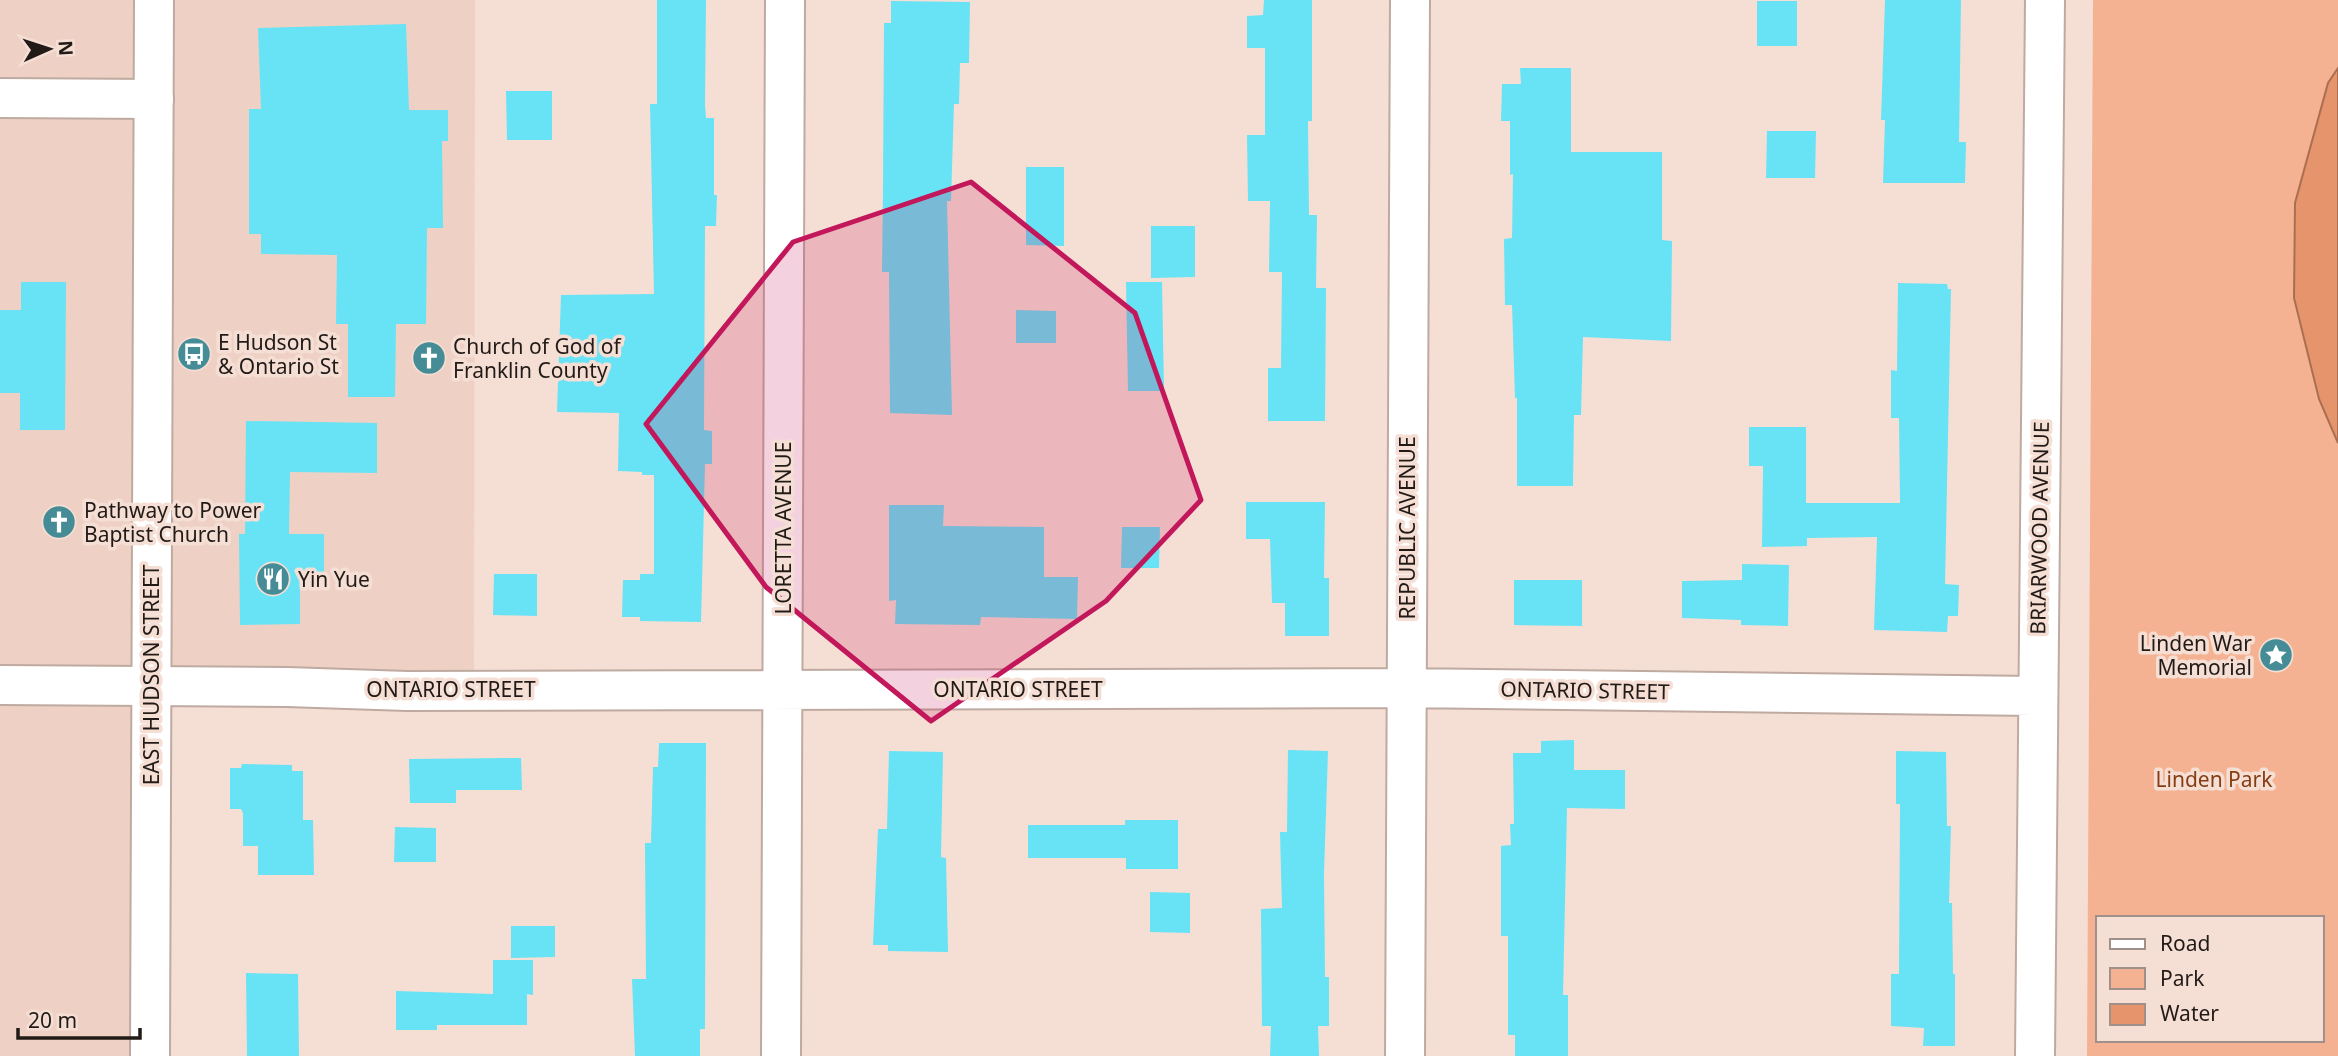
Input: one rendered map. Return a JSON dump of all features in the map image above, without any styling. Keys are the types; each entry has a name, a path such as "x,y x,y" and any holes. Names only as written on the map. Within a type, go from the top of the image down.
{"street":[{"name":"EAST HUDSON STREET","path":"150,1056 154,0"},
{"name":"LORETTA AVENUE","path":"781,1056 786,0"},
{"name":"REPUBLIC AVENUE","path":"1405,1056 1410,0"},
{"name":"BRIARWOOD AVENUE","path":"2035,1056 2036,696 2045,0"},
{"path":"0,98 154,99"},
{"name":"ONTARIO STREET","path":"0,685 407,691 1405,688 2036,696"}],"highlighted area":[{"path":"971,182 1135,313 1201,500 1106,601 931,721 766,587 646,424 793,242"}],"shaded area":[{"path":"0,0 475,0 474,689 148,679 151,1056 0,1056"}],"green space":[{"name":"Linden Park","path":"2093,0 2338,0 2338,1056 2087,1056"}],"water":[{"path":"2338,68 2338,443 2319,399 2294,298 2295,203 2328,83"}],"building":[{"path":"657,0 706,0 705,105 706,118 714,118 714,195 717,195 716,226 705,226 704,430 712,431 712,464 705,464 701,622 640,621 640,617 622,617 623,580 640,580 640,574 654,574 654,475 618,471 619,413 557,412 561,295 654,294 650,104 657,104"},
{"path":"1264,0 1312,0 1312,121 1308,121 1309,215 1317,215 1316,288 1326,288 1325,421 1268,421 1268,368 1281,368 1282,272 1269,272 1270,201 1248,201 1247,135 1265,135 1265,48 1247,48 1247,16 1263,15"},
{"path":"1885,0 1961,0 1959,142 1966,142 1965,183 1883,183 1885,120 1881,120"},
{"path":"891,1 970,2 969,63 960,63 959,104 954,104 951,201 947,201 952,415 890,413 889,272 882,272 884,23 891,23"},
{"path":"1757,1 1797,1 1797,46 1757,46"},
{"path":"406,24 409,110 448,110 448,141 442,141 443,228 427,228 426,324 396,324 395,397 348,397 348,324 336,324 337,255 261,254 261,234 249,234 249,109 261,109 258,28"},
{"path":"1520,68 1571,68 1571,152 1662,152 1662,240 1672,241 1671,341 1583,337 1581,415 1574,415 1573,486 1517,486 1517,398 1512,305 1505,305 1504,239 1512,238 1513,174 1510,175 1510,121 1501,121 1502,84 1521,84"},
{"path":"506,91 552,91 552,140 507,140"},
{"path":"1767,131 1816,131 1815,178 1766,178"},
{"path":"1026,167 1064,167 1064,246 1026,245"},
{"path":"1151,226 1195,226 1195,277 1151,278"},
{"path":"21,282 66,282 65,430 20,430 20,393 0,393 0,310 21,310"},
{"path":"1126,282 1162,282 1164,391 1128,391"},
{"path":"1898,283 1947,284 1948,289 1951,289 1945,584 1959,585 1958,616 1948,616 1947,632 1874,630 1877,537 1807,538 1807,546 1762,547 1763,466 1749,466 1749,427 1806,427 1806,503 1900,503 1899,418 1891,418 1891,370 1897,371"},
{"path":"1016,310 1056,311 1056,343 1016,343"},
{"path":"246,421 377,423 377,473 290,472 289,534 324,534 324,583 300,584 300,624 240,625 239,534 245,534"},
{"path":"1246,502 1325,502 1324,578 1329,578 1329,636 1285,636 1285,603 1272,603 1270,539 1246,539"},
{"path":"889,505 944,505 943,526 1044,527 1044,577 1078,577 1077,619 981,617 980,625 895,624 896,600 889,601"},
{"path":"1122,527 1160,527 1159,568 1121,568"},
{"path":"1742,564 1789,565 1788,626 1741,625 1741,620 1682,618 1682,581 1742,580"},
{"path":"494,574 537,574 537,616 493,615"},
{"path":"1514,580 1582,580 1582,626 1514,625"},
{"path":"1574,740 1574,770 1625,770 1625,809 1567,808 1563,995 1568,995 1568,1056 1515,1056 1515,1035 1508,1035 1508,936 1501,936 1501,846 1511,845 1510,824 1514,824 1513,753 1541,753 1541,741"},
{"path":"659,743 706,743 705,1029 700,1029 700,1056 635,1056 632,979 646,979 645,843 651,843 653,767 658,767"},
{"path":"1288,750 1328,751 1324,874 1325,977 1329,977 1329,1026 1318,1026 1319,1056 1270,1056 1271,1026 1262,1026 1261,909 1282,908 1280,832 1287,832"},
{"path":"889,751 943,752 941,857 946,858 948,952 888,951 888,945 873,945 878,829 887,829"},
{"path":"1896,751 1946,752 1947,826 1951,826 1949,903 1952,903 1955,974 1955,1046 1923,1046 1924,1028 1891,1026 1891,974 1899,974 1900,804 1896,804"},
{"path":"521,758 522,790 456,790 456,803 410,803 409,759"},
{"path":"242,764 292,765 292,771 303,771 303,820 313,820 314,875 258,875 258,846 243,846 243,813 241,809 230,809 230,768 241,768"},
{"path":"1125,820 1178,820 1178,869 1126,869 1126,858 1028,858 1028,825 1125,825"},
{"path":"395,827 436,828 436,862 394,862"},
{"path":"1150,892 1190,893 1190,933 1150,932"},
{"path":"511,926 555,926 555,957 511,958"},
{"path":"493,960 533,960 533,995 527,994 527,1025 437,1025 437,1030 396,1030 396,991 493,994"},
{"path":"246,973 298,974 299,1056 247,1056"}],"place":[{"name":"E Hudson St & Ontario St","path":"194,354"},
{"name":"Church of God of Franklin County","path":"429,358"},
{"name":"Pathway to Power Baptist Church","path":"59,522"},
{"name":"Yin Yue","path":"273,579"},
{"name":"Linden War Memorial","path":"2276,655"}]}
